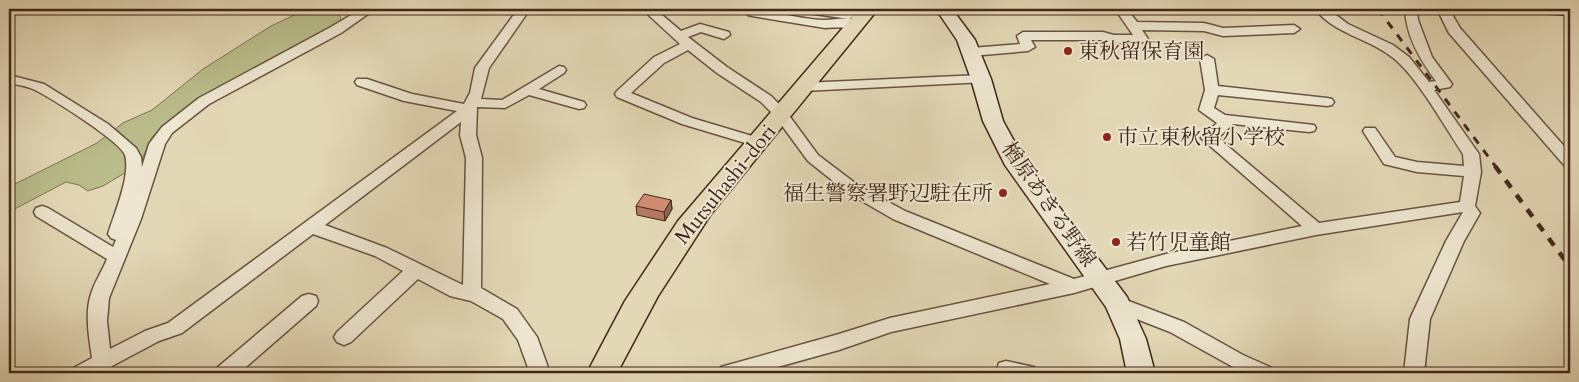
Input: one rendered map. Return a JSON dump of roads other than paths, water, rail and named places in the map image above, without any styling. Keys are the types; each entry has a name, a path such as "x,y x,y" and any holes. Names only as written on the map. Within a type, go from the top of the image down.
{"main road":[{"name":"楢原あきる野線","path":"944,9 966,40 981,79 993,121 1016,165 1118,304 1133,339 1141,373"},
{"name":"Mutsuhashi-dori","path":"602,373 637,305 678,240 803,86 862,17"}],"street":[{"path":"98,302 133,219 157,144 167,130 204,101 336,30 370,9"},
{"path":"476,295 472,288 474,158 468,135 471,106 477,93 482,68 509,33 524,9"},
{"path":"648,9 683,40 724,71 765,97 782,113 814,159 874,202 899,215 1074,286"},
{"path":"808,9 862,17"},
{"path":"971,52 1028,48 1023,36 1103,36 1114,39 1142,39 1121,9"},
{"path":"1321,9 1344,27 1388,48 1404,60 1471,154 1473,172 1467,206 1472,212 1455,241 1420,319 1414,373"},
{"path":"1411,9 1412,20 1425,57 1445,84 1424,88"},
{"path":"1443,9 1454,30 1570,162"},
{"path":"1539,9 1570,11"},
{"path":"752,12 826,24 862,17"},
{"path":"1133,26 1204,27 1223,32 1294,29"},
{"path":"724,35 700,28 659,60 622,94 687,121 757,142"},
{"path":"1207,58 1212,90 1206,110 1227,122 1209,138 1316,228"},
{"path":"362,82 409,98 471,106 505,104 559,70"},
{"path":"9,79 34,85 55,96 121,141 132,152 133,177 98,302 98,330 102,367"},
{"path":"803,86 981,79"},
{"path":"527,90 579,105"},
{"path":"1212,90 1327,102"},
{"path":"82,373 102,367 152,336 174,328 312,227 471,106"},
{"path":"1223,120 1309,128"},
{"path":"1370,131 1390,161 1417,167 1473,172"},
{"path":"728,373 830,345 890,325 1074,286 1100,277 1166,260 1316,228 1467,206"},
{"path":"42,212 111,254"},
{"path":"312,227 381,252 457,291 476,295 510,314 527,337 540,373"},
{"path":"344,336 417,269"},
{"path":"225,373 309,301"},
{"path":"1118,304 1177,327 1236,361 1263,373"},
{"path":"1006,373 1006,369 1027,373"}],"railway":[{"path":"1378,9 1496,167"},
{"path":"1495,166 1570,267"}],"place":[{"name":"東秋留保育園","path":"1068,51"},
{"name":"市立東秋留小学校","path":"1107,137"},
{"name":"福生警察署野辺駐在所","path":"1003,193"},
{"name":"若竹児童館","path":"1116,242"}]}
